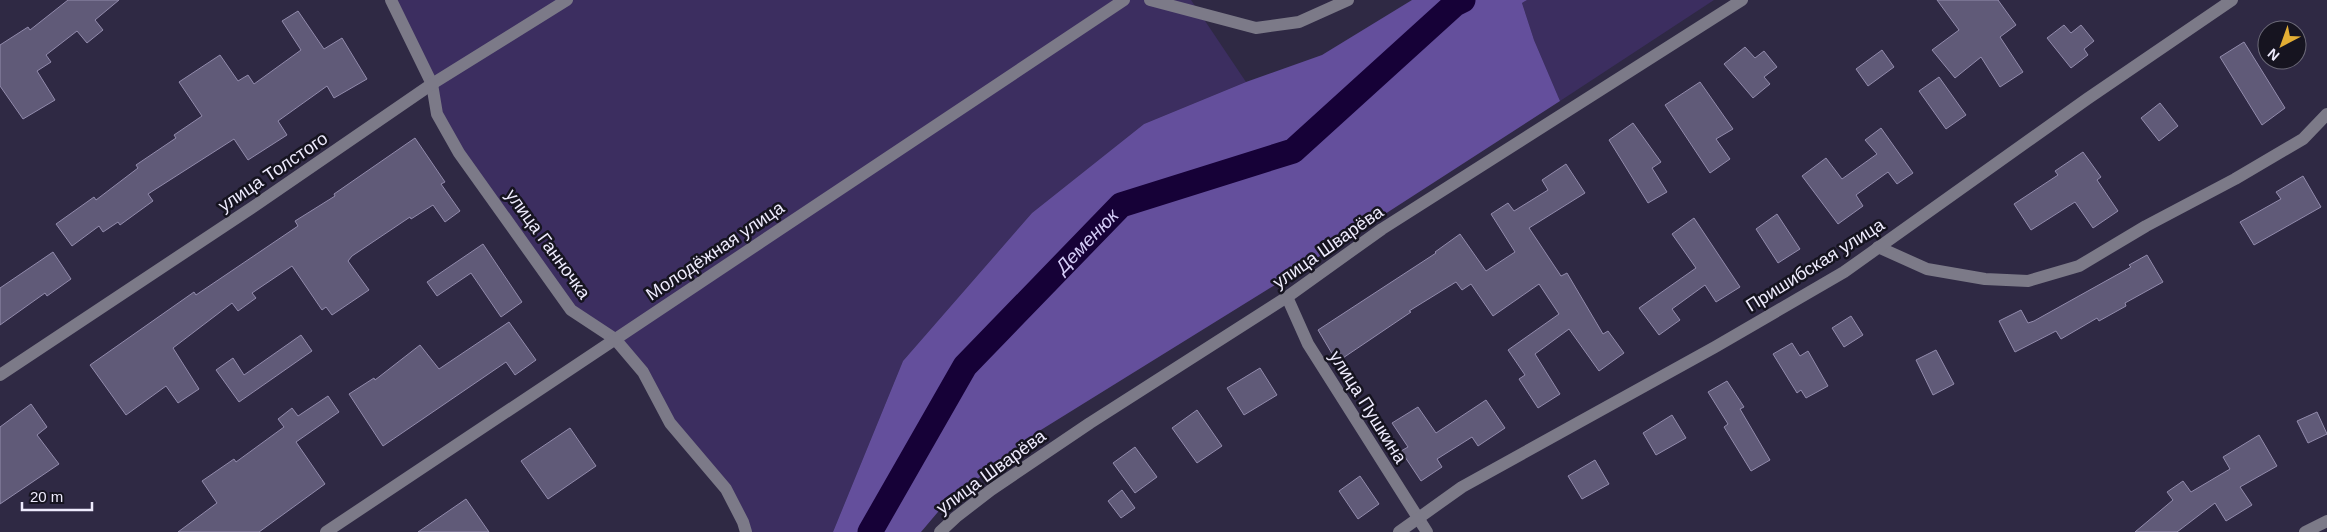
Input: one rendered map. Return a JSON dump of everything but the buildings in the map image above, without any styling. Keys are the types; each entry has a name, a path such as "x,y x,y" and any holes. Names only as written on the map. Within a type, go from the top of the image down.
{"street":[{"name":"улица Ганночка","path":"391,0 432,84 437,114 459,153 571,310 615,339 643,372 670,423 726,489 746,532"},
{"name":"улица Толстого","path":"0,375 245,212 432,84 567,0"},
{"name":"Молодёжная улица","path":"326,532 1124,0"},
{"path":"1150,0 1256,28 1299,22 1348,0"},
{"name":"улица Шварёва","path":"940,532 991,490 1090,422 1287,297 1382,229 1742,0"},
{"name":"Пришибская улица","path":"1399,532 1462,487 1715,348 1844,272 2086,99 2232,0"},
{"path":"1878,247 1927,268 1985,279 2028,281 2079,266 2146,226 2235,179 2303,139 2327,114"},
{"name":"улица Пушкина","path":"1287,297 1308,344 1427,532"},
{"path":"2305,532 2327,521"}],"shaded area":[{"path":"391,0 1191,0 1246,82 1144,124 1032,213 903,361 833,532 745,532 726,489 670,423 643,372 571,310 459,153"},
{"path":"1412,0 1527,0 1522,3 1534,40 1560,101 1275,285 1036,433 943,506 921,532 833,532 903,361 1032,213 1144,124 1246,82 1322,55"},
{"path":"1527,0 1714,0 1560,101 1534,40 1522,3"}],"waterway":[{"name":"Деменюк","path":"870,532 965,366 1121,205 1293,151 1455,4 1463,0"}]}
